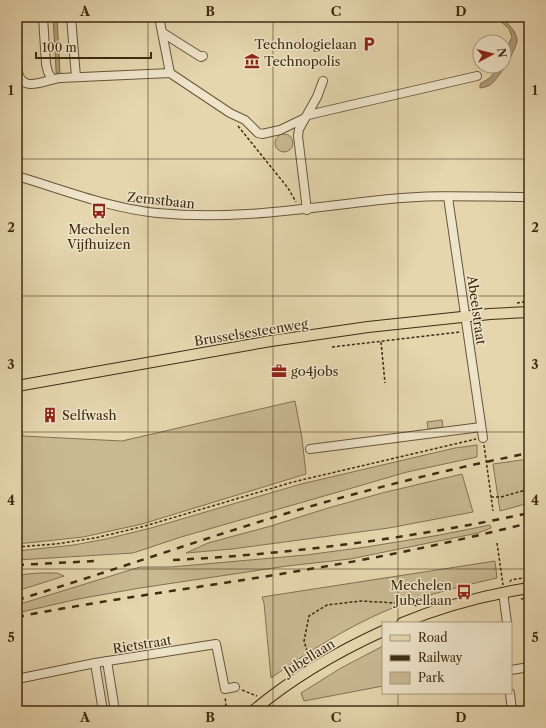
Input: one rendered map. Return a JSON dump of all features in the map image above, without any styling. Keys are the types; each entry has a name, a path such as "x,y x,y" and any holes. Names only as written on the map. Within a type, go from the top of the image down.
{"main road":[{"name":"Brusselsesteenweg","path":"490,314 506,309 529,305"},
{"name":"Brusselsesteenweg","path":"17,386 271,340 368,327 490,314 529,312"},
{"path":"404,622 429,612 475,598 529,588"},
{"name":"Jubellaan","path":"253,711 266,700 312,669 344,650 382,631"}],"street":[{"path":"43,17 46,64 52,79"},
{"path":"71,17 76,77"},
{"path":"159,17 170,73"},
{"path":"162,33 201,57 204,56"},
{"path":"17,66 19,78 24,83 34,85 52,79 170,73 230,113 245,120 258,133 262,134 280,130 306,117 478,76"},
{"path":"304,210 298,136 324,81"},
{"name":"Zemstbaan","path":"17,176 91,200 127,209 198,216 223,216 304,210 390,199 529,197"},
{"name":"Abeelstraat","path":"448,197 482,438"},
{"path":"310,449 481,427"},
{"path":"503,592 507,622"},
{"name":"Rietstraat","path":"17,679 95,663 216,644 225,689"},
{"path":"107,661 115,711"},
{"path":"95,663 103,711"},
{"path":"512,670 529,667"},
{"path":"225,689 234,687"},
{"path":"510,694 513,711"}],"path":[{"path":"238,125 304,210"},
{"path":"332,347 451,334 467,330"},
{"path":"380,342 385,383"},
{"path":"17,547 56,544 96,538 145,526 293,482 482,438 493,511"},
{"path":"491,496 501,497 529,489"},
{"path":"497,543 503,592"},
{"path":"312,669 304,642 309,616 327,605 361,601 387,602 413,604 429,612"},
{"path":"234,687 266,700"},
{"path":"224,711 226,704 225,689"},
{"path":"513,711 529,709"}],"green space":[{"path":"284,134 288,135 292,139 292,147 288,151 284,152 280,151 276,147 275,143 276,139 280,135"},
{"path":"295,401 302,438 306,474 142,524 83,537 17,544 17,409 23,436 122,441"},
{"path":"442,420 443,427 428,429 427,422"},
{"path":"477,445 477,457 407,472 181,537 133,553 17,560 17,551 74,545 106,539 151,528 301,484 455,448"},
{"path":"529,459 529,503 500,511 493,464"},
{"path":"462,474 473,512 389,528 232,549 186,553 208,543 271,526 328,508 382,493"},
{"path":"490,525 491,528 478,533 350,559 287,566 140,588 78,599 17,613 17,605 140,567 171,567 306,555 440,535"},
{"path":"495,561 497,578 458,587 399,605 380,613 323,644 271,678 264,603 262,597"},
{"path":"57,573 64,576 17,591 17,575"},
{"path":"382,647 382,686 304,701 301,693 341,668"}],"shaded area":[{"path":"53,17 57,17 60,73 56,73"},
{"path":"496,17 501,17 513,30 516,36 517,40 512,55 512,34 509,29"},
{"path":"493,74 500,74 490,85 480,88 480,84 491,77"}],"railway":[{"path":"17,600 291,512 379,487 529,453"},
{"path":"173,560 262,554 352,544 441,530 529,513"},
{"path":"17,617 393,554 529,523"},
{"path":"17,565 95,561"}],"place":[{"name":"Technologielaan","path":"369,44"},
{"name":"Technopolis","path":"252,61"},
{"name":"Mechelen Vijfhuizen","path":"99,211"},
{"name":"go4jobs","path":"279,371"},
{"name":"Selfwash","path":"50,415"},
{"name":"Mechelen Jubellaan","path":"464,592"}]}
